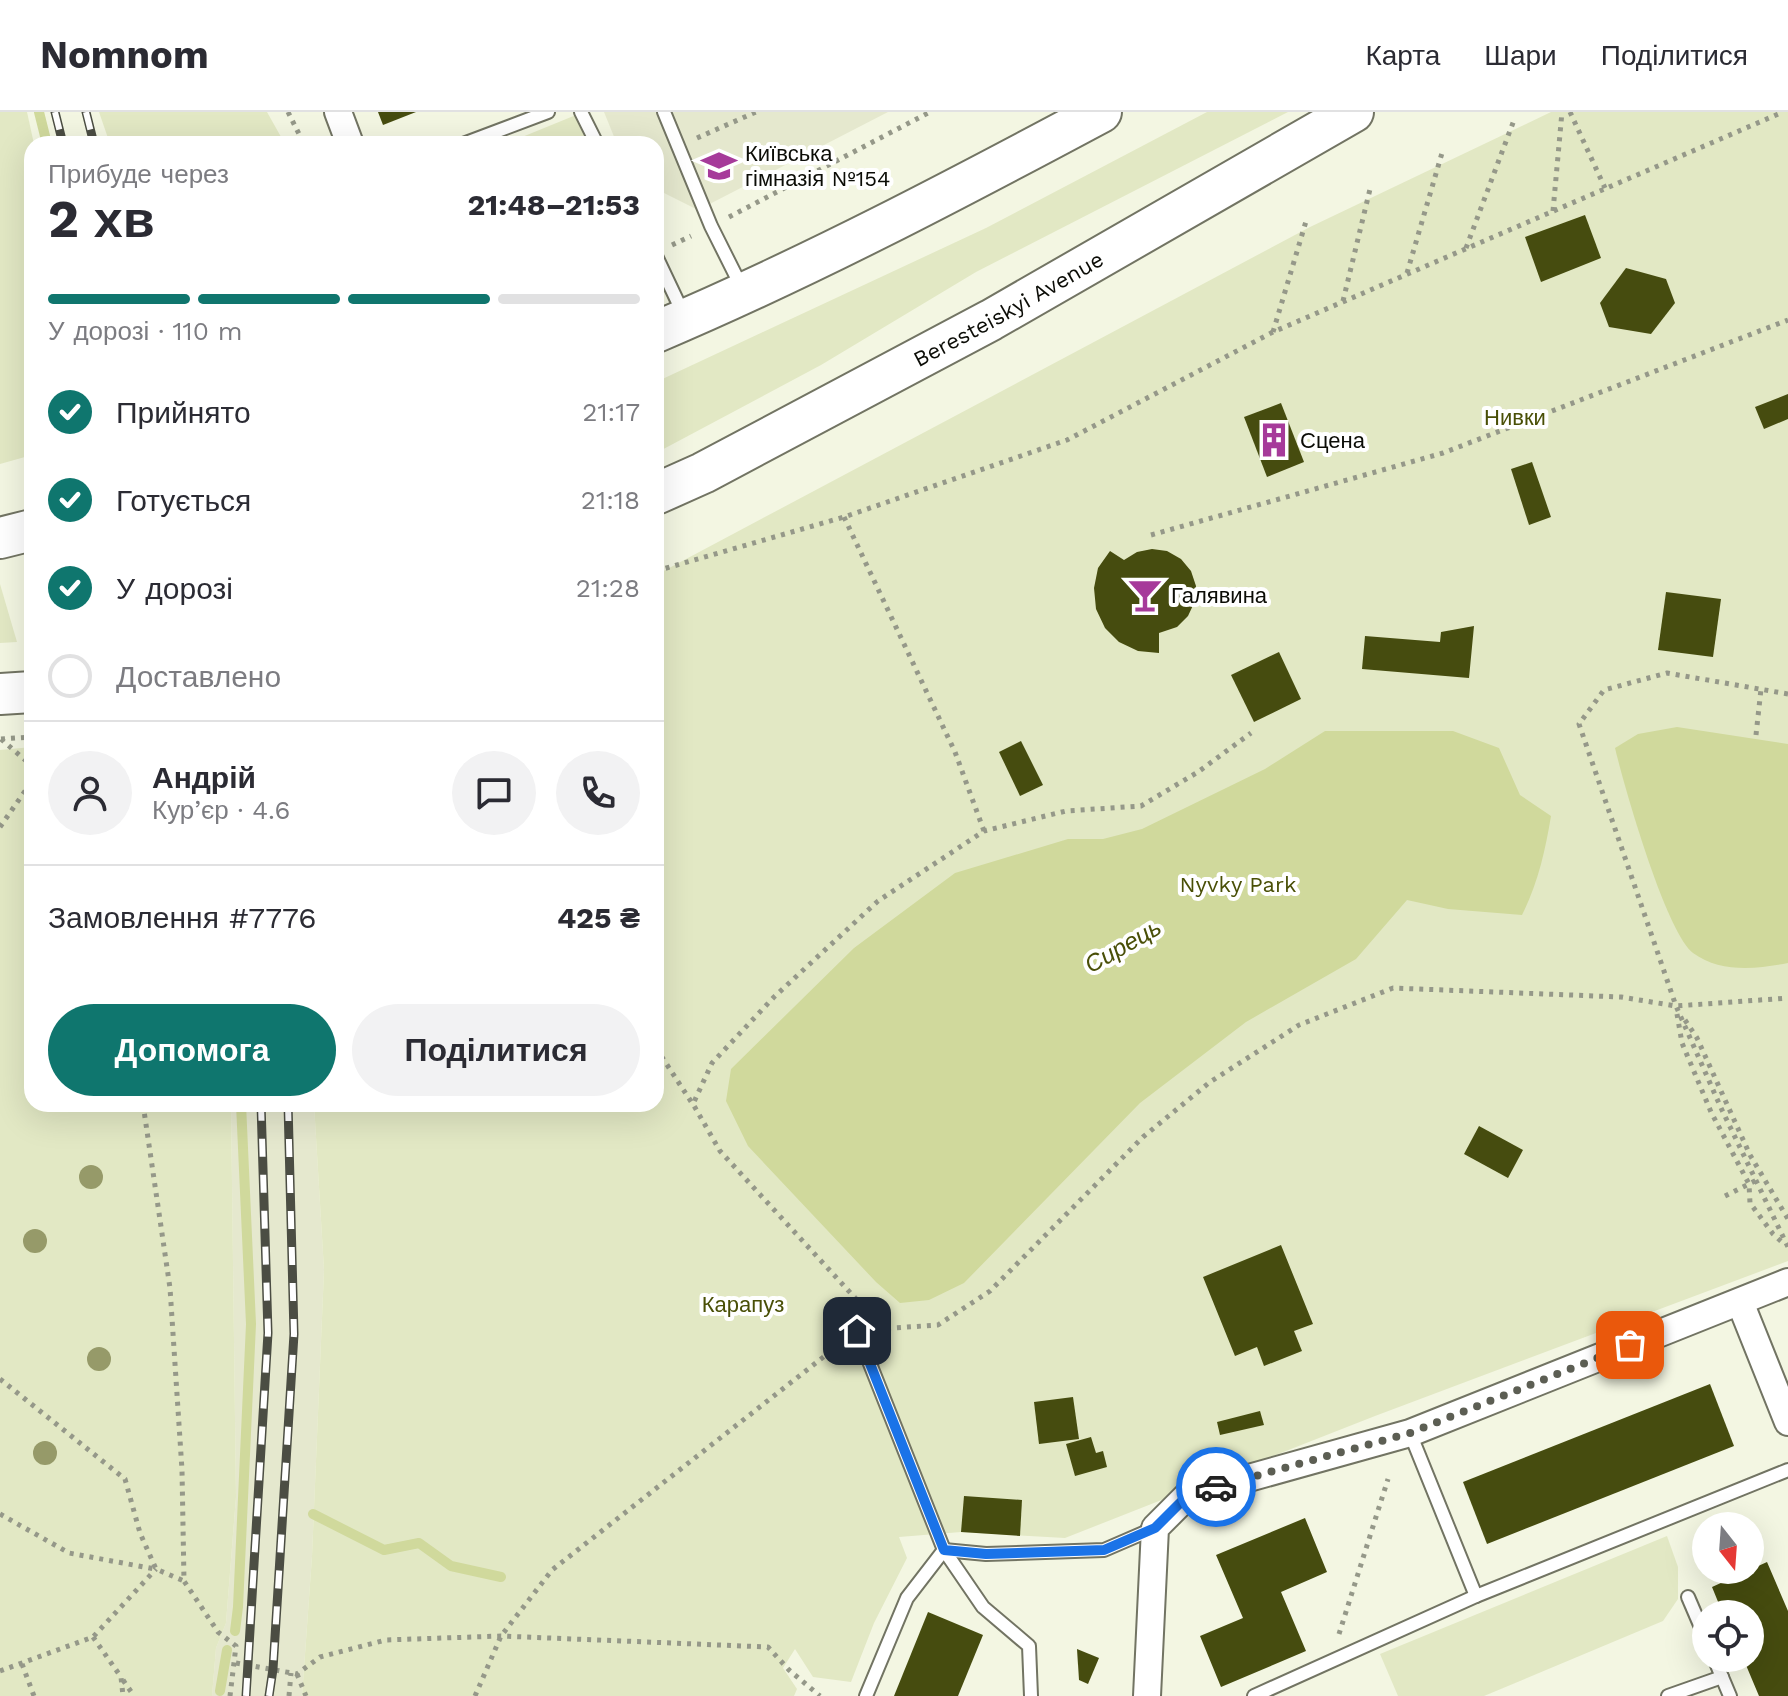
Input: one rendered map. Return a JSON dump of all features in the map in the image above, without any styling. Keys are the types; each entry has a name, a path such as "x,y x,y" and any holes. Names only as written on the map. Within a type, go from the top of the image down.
{"main road":[{"path":"671,326 919,209 1101,112"},
{"name":"Beresteiskyi Avenue","path":"664,490 703,473 991,320 1353,112"},
{"path":"0,538 24,532"},
{"path":"0,694 24,692"}],"street":[{"path":"338,112 347,136"},
{"path":"1147,1696 1155,1528 1188,1495 1410,1433 1788,1282"},
{"path":"1740,1302 1788,1422"}],"lane":[{"path":"484,136 548,112"},
{"path":"581,112 593,136"},
{"path":"664,112 711,226 745,293"},
{"path":"664,293 671,326"},
{"path":"857,1331 944,1550 983,1607 1029,1646 1031,1696"},
{"path":"1410,1433 1476,1596"},
{"path":"1254,1696 1476,1596 1788,1470"},
{"path":"944,1550 986,1554 1104,1550 1155,1528"},
{"path":"866,1696 907,1598 944,1550"},
{"path":"1688,1597 1692,1606"},
{"path":"1720,1672 1730,1696"},
{"path":"1668,1696 1722,1677"}],"path":[{"path":"288,112 300,136"},
{"path":"678,147 756,112"},
{"path":"670,246 930,112"},
{"path":"1553,211 1562,112"},
{"path":"1570,112 1605,188"},
{"path":"664,569 844,517 1067,440 1273,332 1783,112"},
{"path":"1466,248 1514,120"},
{"path":"1406,274 1442,153"},
{"path":"1343,302 1371,185"},
{"path":"1273,332 1307,218"},
{"path":"1151,535 1443,453 1788,320"},
{"path":"844,517 955,752 984,831"},
{"path":"1788,694 1667,673 1604,690 1579,724 1676,1006 1788,1248"},
{"path":"1756,735 1761,689"},
{"path":"693,1104 712,1063 774,997 878,901 984,831 1066,811 1141,806 1198,772 1251,733"},
{"path":"1,739 24,738"},
{"path":"1,739 24,759"},
{"path":"0,827 24,792"},
{"path":"475,1696 501,1636 552,1570 857,1331 938,1325 990,1291 1143,1137 1210,1082 1299,1025 1393,988 1621,997 1676,1006 1788,998"},
{"path":"1676,1006 1682,1043 1711,1112 1749,1184 1750,1203 1773,1234 1788,1248"},
{"path":"1676,1006 1697,1038 1750,1155 1788,1219"},
{"path":"664,1060 720,1151 857,1300 857,1331"},
{"path":"144,1112 170,1288 182,1470 184,1581 218,1632 236,1646 230,1696"},
{"path":"1725,1196 1757,1180"},
{"path":"0,1379 125,1479 140,1533 156,1569"},
{"path":"1331,1662 1388,1479"},
{"path":"0,1514 69,1553 156,1569 184,1581"},
{"path":"0,1671 93,1637 156,1569"},
{"path":"236,1663 294,1673 320,1657 386,1640 501,1636 768,1647 820,1696"},
{"path":"93,1637 134,1696"},
{"path":"22,1664 34,1696"},
{"path":"289,1696 294,1673"},
{"path":"294,1673 306,1696"},
{"path":"121,1677 123,1696"}],"shaded area":[{"name":"Київська гімназія №154","path":"604,112 888,112 698,210 664,193 664,136 614,136"},
{"path":"231,1112 314,1112 324,1270 312,1556 302,1696 212,1696 216,1648 226,1623 236,1497"}],"green space":[{"path":"0,112 27,112 32,136 24,136 24,457 0,464"},
{"path":"99,112 267,112 280,136 107,136"},
{"path":"1207,112 1288,112 976,272 821,365 664,449 664,378 986,228"},
{"name":"Nyvky Park","path":"1551,112 1788,112 1788,1261 1375,1416 1065,1538 961,1532 899,1537 907,1558 874,1623 851,1682 813,1677 795,1649 783,1668 797,1689 794,1696 302,1696 312,1556 324,1270 314,1112 664,1112 664,571 1310,227"},
{"path":"576,115 587,136 525,136"},
{"path":"0,584 17,642 0,643"},
{"path":"24,748 24,1112 231,1112 236,1497 226,1623 216,1648 212,1696 0,1696 0,750"},
{"path":"1667,1536 1678,1567 1678,1599 1663,1621 1484,1696 1398,1696 1380,1654"}],"water":[{"path":"1677,727 1788,744 1788,963 1751,968 1715,964 1693,953 1671,918 1647,857 1615,748 1638,734"},
{"name":"Сирець","path":"1325,731 1453,731 1499,748 1520,795 1551,816 1540,867 1522,915 1448,909 1407,900 1356,959 1246,1022 1140,1103 964,1283 929,1300 900,1303 876,1282 748,1146 726,1101 731,1069 854,948 955,873 1068,839 1103,839 1142,829 1265,769"}],"building":[{"path":"378,112 416,112 383,125"},
{"path":"1585,215 1601,258 1541,282 1525,237"},
{"path":"1626,268 1666,279 1675,303 1651,334 1609,327 1600,303"},
{"path":"1788,394 1788,419 1764,429 1755,407"},
{"name":"Сцена","path":"1281,403 1304,462 1267,477 1244,417"},
{"path":"1532,462 1551,517 1529,525 1511,469"},
{"name":"Галявина","path":"1152,549 1167,551 1181,559 1191,571 1196,586 1195,601 1188,616 1177,627 1159,633 1159,653 1138,651 1119,642 1105,628 1096,609 1094,588 1098,568 1110,551 1124,560 1137,552"},
{"path":"1666,592 1721,599 1713,657 1658,650"},
{"path":"1474,626 1469,678 1362,669 1365,636 1440,642 1441,632"},
{"path":"1279,652 1301,699 1254,722 1231,675"},
{"path":"1021,741 1043,785 1020,796 999,752"},
{"path":"1479,1126 1523,1150 1508,1178 1464,1154"},
{"path":"1281,1245 1313,1324 1294,1331 1302,1351 1264,1366 1257,1347 1235,1356 1203,1277"},
{"path":"1710,1384 1734,1446 1487,1544 1463,1482"},
{"path":"1073,1397 1079,1439 1039,1444 1034,1402"},
{"path":"1260,1411 1264,1425 1220,1435 1217,1422"},
{"path":"1091,1437 1096,1453 1103,1451 1107,1467 1075,1476 1066,1444"},
{"path":"964,1496 1022,1500 1020,1536 961,1532"},
{"path":"1305,1518 1327,1572 1281,1592 1306,1651 1221,1687 1200,1636 1243,1618 1216,1555"},
{"path":"1767,1562 1788,1611 1788,1696 1759,1696 1749,1672 1764,1672 1764,1600 1717,1600 1712,1587 1719,1584 1764,1584 1764,1563"},
{"path":"928,1612 983,1635 958,1696 894,1696"},
{"path":"1077,1649 1099,1658 1088,1684 1079,1680"}],"waterway":[{"path":"39,112 45,136"},
{"path":"235,1631 251,1324 241,1112"},
{"path":"313,1514 384,1550 419,1543 451,1566 501,1577"},
{"path":"220,1691 227,1650"}],"railway":[{"path":"55,112 61,136"},
{"path":"86,112 92,136"},
{"path":"246,1696 268,1333 261,1112"},
{"path":"269,1696 294,1334 288,1112"}],"way so far":[{"path":"1216,1487 1410,1433 1630,1345"}],"place":[{"name":"Київська гімназія №154","path":"719,166"},
{"name":"Сцена","path":"1274,440"},
{"name":"Галявина","path":"1145,595"}],"route":[{"path":"857,1331 944,1550 986,1554 1104,1550 1155,1528 1188,1495 1216,1487"}],"park label":[{"name":"Нивки","path":"1515,417"},
{"name":"Карапуз","path":"743,1304"}]}
